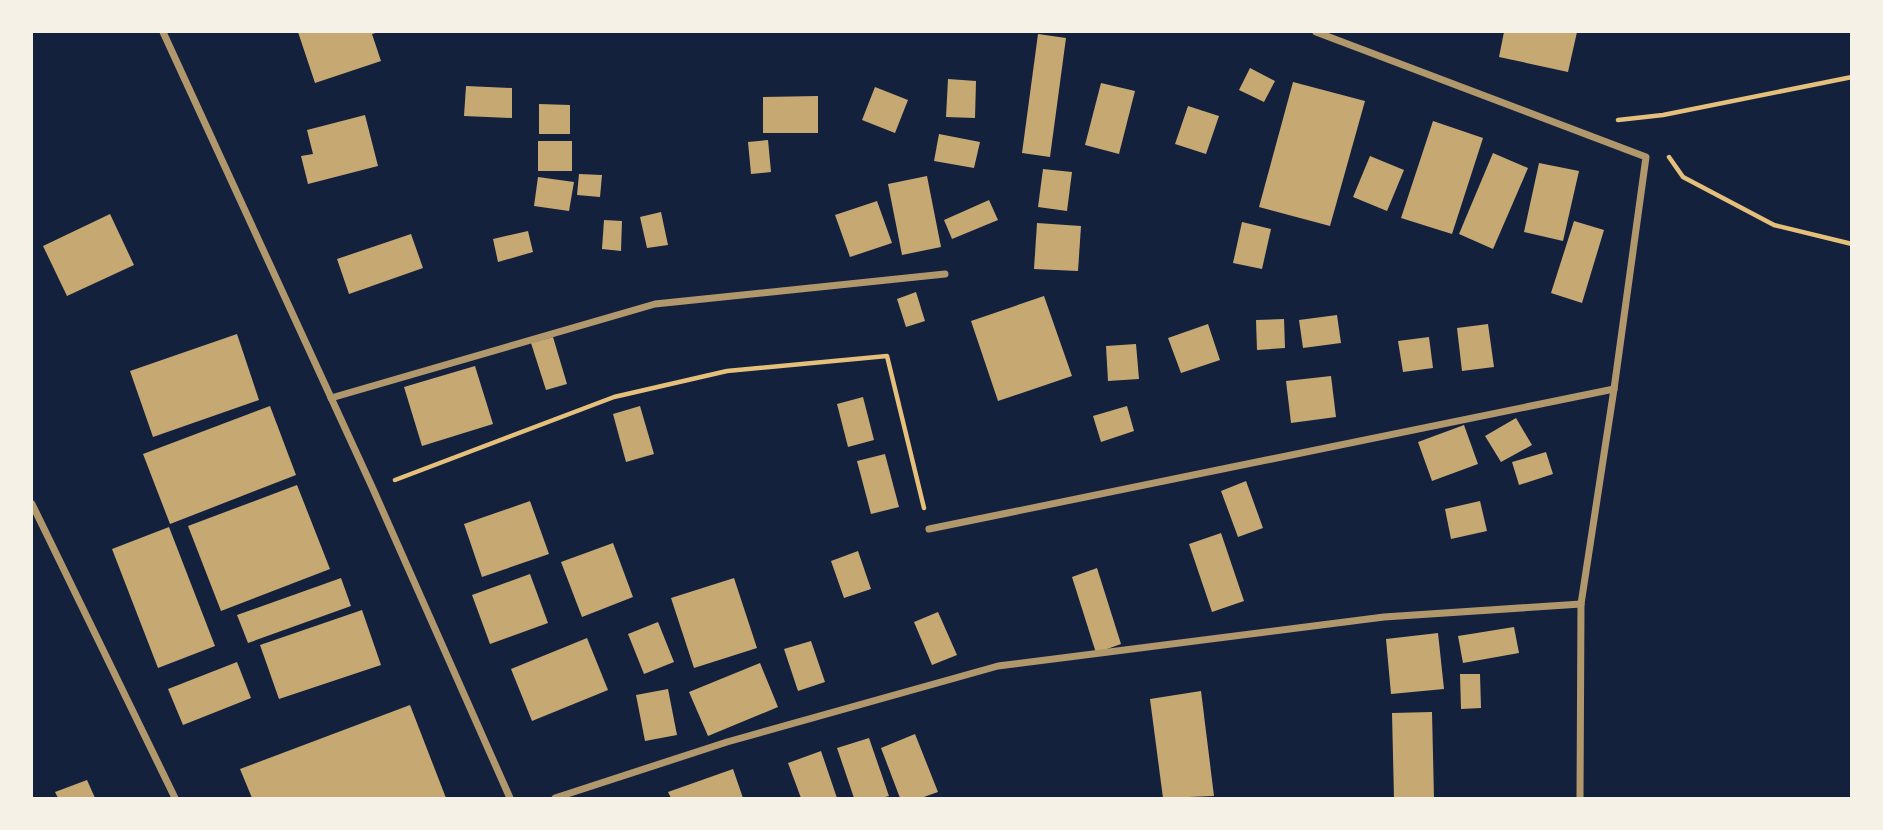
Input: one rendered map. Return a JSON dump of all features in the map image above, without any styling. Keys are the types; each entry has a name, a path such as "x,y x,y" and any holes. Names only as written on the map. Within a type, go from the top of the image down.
{"street":[{"path":"163,32 373,489 510,799"},
{"path":"1316,32 1646,157 1581,604 1580,799"},
{"path":"331,398 655,304 945,274"},
{"path":"929,529 1614,389"},
{"path":"32,504 175,799"},
{"path":"555,799 727,742 998,666 1384,617 1581,604"}],"path":[{"path":"1609,121 1662,116 1852,77"},
{"path":"1666,152 1683,177 1774,225 1852,244"},
{"path":"373,489 614,397 727,371 887,356 929,529"}],"building":[{"path":"298,32 379,32 372,34 381,61 315,83"},
{"path":"1504,32 1577,32 1568,72 1499,57"},
{"path":"1038,34 1066,38 1050,157 1022,153"},
{"path":"1250,68 1275,81 1264,102 1239,90"},
{"path":"948,79 976,81 975,118 946,117"},
{"path":"1293,82 1365,101 1330,226 1259,207"},
{"path":"1101,83 1135,91 1119,154 1085,145"},
{"path":"466,86 512,88 512,118 464,116"},
{"path":"875,87 908,100 895,133 862,120"},
{"path":"818,96 818,133 763,133 763,97"},
{"path":"539,104 570,105 570,134 539,134"},
{"path":"1188,106 1219,116 1206,154 1175,144"},
{"path":"365,115 378,166 308,184 301,156 313,154 307,130"},
{"path":"1433,121 1483,138 1452,234 1401,218"},
{"path":"939,134 980,142 974,168 934,161"},
{"path":"768,140 771,172 751,174 748,142"},
{"path":"538,141 572,141 572,171 538,171"},
{"path":"1493,153 1528,168 1493,249 1459,234"},
{"path":"1370,156 1404,170 1387,211 1353,197"},
{"path":"1539,163 1579,171 1563,241 1524,232"},
{"path":"1043,169 1072,172 1067,211 1038,207"},
{"path":"579,174 602,175 600,197 577,195"},
{"path":"927,176 941,247 902,255 888,184"},
{"path":"538,177 574,182 569,211 534,206"},
{"path":"989,200 998,220 952,239 944,220"},
{"path":"877,201 892,243 850,257 835,215"},
{"path":"661,212 668,245 647,248 640,217"},
{"path":"110,214 134,265 67,296 43,246"},
{"path":"604,220 622,221 621,251 602,249"},
{"path":"1574,221 1604,230 1582,303 1551,293"},
{"path":"1242,222 1271,229 1262,269 1233,263"},
{"path":"1037,223 1081,226 1078,271 1034,269"},
{"path":"528,231 533,252 498,262 493,239"},
{"path":"411,234 423,268 349,294 337,259"},
{"path":"916,292 925,321 906,327 897,299"},
{"path":"1044,296 1072,376 998,401 971,321"},
{"path":"1337,315 1341,343 1303,348 1299,320"},
{"path":"1284,319 1285,348 1257,350 1256,320"},
{"path":"1208,324 1220,360 1181,373 1168,338"},
{"path":"1488,324 1494,367 1462,371 1457,328"},
{"path":"237,334 259,400 153,437 130,371"},
{"path":"553,337 567,384 546,390 531,343"},
{"path":"1429,337 1433,368 1403,372 1398,341"},
{"path":"1136,344 1139,379 1108,381 1106,346"},
{"path":"475,366 493,424 422,446 404,387"},
{"path":"1331,376 1336,417 1291,423 1286,381"},
{"path":"863,397 874,440 848,447 837,404"},
{"path":"270,406 296,475 170,524 143,454"},
{"path":"640,406 654,454 626,462 613,414"},
{"path":"1127,406 1134,431 1101,442 1093,416"},
{"path":"1516,418 1532,445 1501,462 1485,436"},
{"path":"1464,425 1478,464 1432,481 1418,442"},
{"path":"1546,452 1553,474 1519,485 1512,462"},
{"path":"885,454 899,507 871,514 857,461"},
{"path":"1246,481 1263,528 1238,537 1221,491"},
{"path":"297,485 330,569 221,611 188,526"},
{"path":"530,501 549,554 482,577 464,524"},
{"path":"1480,501 1487,531 1451,539 1445,509"},
{"path":"169,527 215,646 158,668 112,549"},
{"path":"1221,533 1244,601 1212,612 1189,544"},
{"path":"613,543 633,597 582,617 561,562"},
{"path":"858,551 871,589 844,598 831,561"},
{"path":"1097,568 1121,644 1096,653 1072,577"},
{"path":"530,574 548,623 490,644 472,595"},
{"path":"341,578 351,606 248,643 237,615"},
{"path":"734,578 757,648 694,668 671,598"},
{"path":"362,610 381,665 279,699 260,645"},
{"path":"938,612 957,655 932,665 914,622"},
{"path":"658,622 674,662 644,674 628,634"},
{"path":"1514,627 1519,653 1463,663 1458,636"},
{"path":"1438,633 1444,689 1391,694 1386,639"},
{"path":"587,638 608,690 532,721 511,669"},
{"path":"811,641 825,682 798,691 784,649"},
{"path":"237,662 251,698 183,725 168,689"},
{"path":"760,663 778,707 708,736 689,692"},
{"path":"1460,674 1480,674 1481,708 1461,709"},
{"path":"668,689 677,735 645,741 636,695"},
{"path":"1201,691 1214,796 1163,798 1150,699"},
{"path":"410,705 446,798 252,798 240,769"},
{"path":"1432,712 1434,798 1394,798 1392,713"},
{"path":"915,734 938,792 921,798 900,798 881,748"},
{"path":"869,738 889,796 854,798 837,748"},
{"path":"821,751 837,798 801,798 788,763"},
{"path":"733,769 743,798 671,798 668,792"},
{"path":"87,780 95,798 58,798 55,792"}]}
